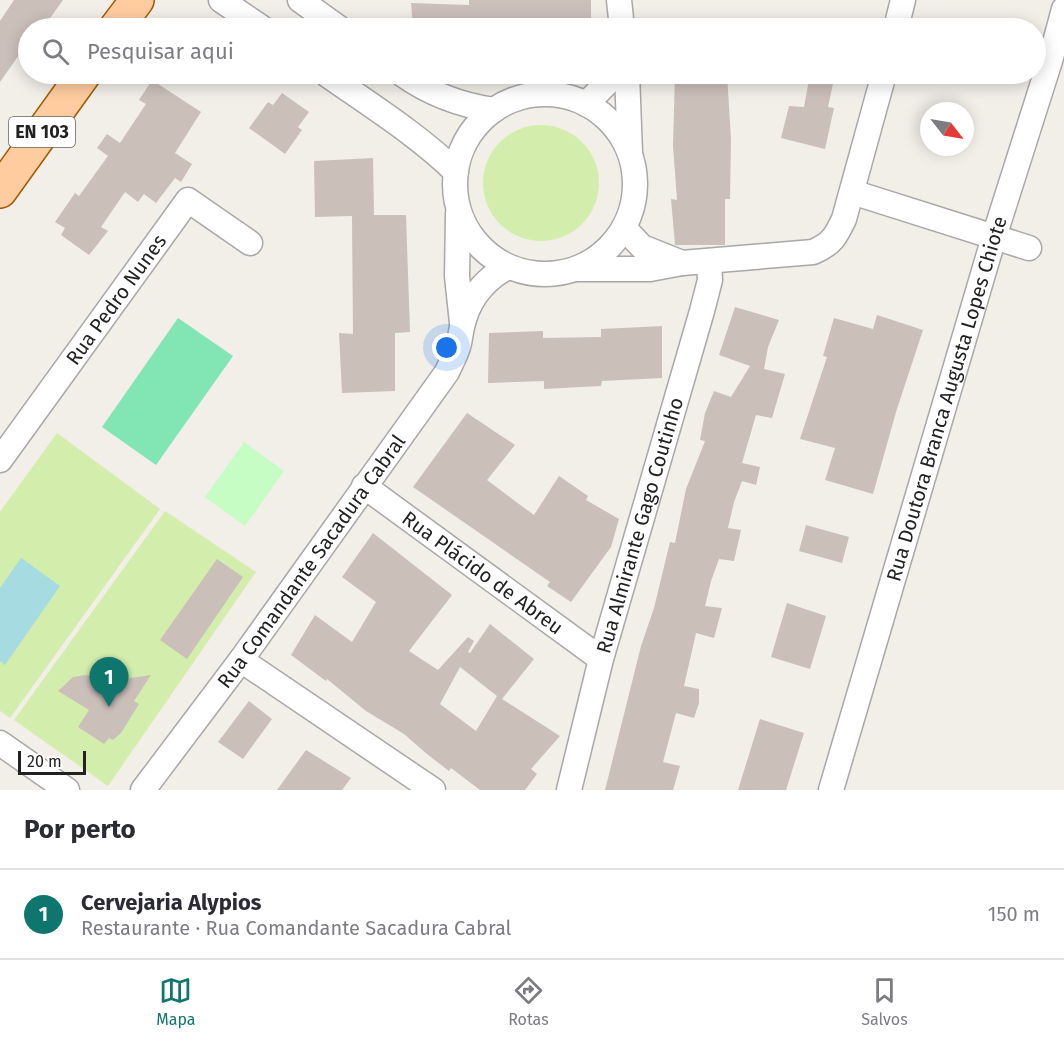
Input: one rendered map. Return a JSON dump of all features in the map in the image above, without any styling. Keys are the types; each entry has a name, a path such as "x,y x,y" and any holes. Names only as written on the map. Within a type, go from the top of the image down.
{"main road":[{"path":"123,18 136,0"},
{"name":"EN 103","path":"0,191 77,84"}],"street":[{"path":"221,0 247,18"},
{"path":"300,0 325,18"},
{"path":"618,18 619,0"},
{"path":"619,0 621,18"},
{"path":"898,18 903,0"},
{"name":"Rua Doutora Branca Augusta Lopes Chiote","path":"1046,74 1064,9"},
{"path":"340,84 418,139 456,172"},
{"path":"419,84 443,98 468,106 494,110"},
{"path":"586,104 606,84"},
{"path":"627,84 630,156 635,180 633,205 624,228 596,259 577,268 554,274 531,274 508,267 480,247 469,234 458,210 455,191 456,172 462,148 475,127 494,110 515,99 539,94 563,96 586,104 605,117 620,135 630,156"},
{"path":"577,268 650,269 682,263 813,252 827,246 840,226 852,192 881,84"},
{"name":"Rua Doutora Branca Augusta Lopes Chiote","path":"831,790 994,237 1043,84"},
{"path":"852,192 1029,248"},
{"name":"Rua Pedro Nunes","path":"0,460 188,200 250,243"},
{"name":"Rua Comandante Sacadura Cabral","path":"458,210 457,276 462,325"},
{"path":"624,228 642,248 682,263"},
{"name":"Rua Almirante Gago Coutinho","path":"569,790 601,659 702,311 710,280 708,261"},
{"name":"Rua Comandante Sacadura Cabral","path":"143,790 241,660 447,372 458,348 462,325 471,302 482,285 508,267"},
{"name":"Rua Plácido de Abreu","path":"364,486 601,659"},
{"path":"241,660 433,790"},
{"path":"0,743 67,790"}],"green space":[{"path":"541,125 563,129 582,142 595,161 599,183 595,205 582,224 563,237 541,241 519,237 500,224 487,205 483,183 487,161 500,142 519,129"},
{"path":"178,318 233,356 156,465 102,427"},
{"path":"57,433 160,509 10,718 0,711 0,512"},
{"path":"244,442 284,471 245,526 205,497"},
{"path":"165,511 256,572 108,786 14,720"}],"water":[{"path":"21,558 60,586 5,665 0,661 0,588"}],"building":[{"path":"14,0 63,0 50,18 18,18 18,56 0,82 0,21"},
{"path":"469,0 591,0 591,18 412,18 411,3 469,5"},
{"path":"149,84 158,84 201,112 175,153 192,164 181,182 175,178 156,203 144,194 138,202 125,192 101,227 108,231 89,255 61,235 65,228 55,222 75,193 79,196 108,156 97,148 107,134 120,143 146,104 139,100"},
{"path":"675,84 728,84 731,139 730,199 725,199 725,245 675,245 671,199 677,200 673,146"},
{"path":"808,84 833,84 828,107 834,108 825,149 781,138 789,106 804,107"},
{"path":"282,93 309,112 298,127 302,130 285,154 249,128 268,102 273,105"},
{"path":"373,158 374,215 406,215 410,332 395,333 395,391 342,393 339,333 353,334 352,216 315,217 314,161"},
{"path":"735,307 779,320 768,347 764,369 785,374 772,418 756,415 742,463 760,467 756,485 742,481 734,502 728,528 741,530 734,561 719,559 711,581 705,606 722,608 714,638 696,633 684,686 699,689 699,703 694,718 676,713 663,762 680,766 673,790 605,790 670,542 675,543 686,489 705,441 700,440 705,413 714,391 731,397 750,366 719,355"},
{"path":"877,315 923,330 896,412 873,494 825,480 835,448 800,439 827,357 823,356 834,318 873,329"},
{"path":"662,326 662,378 602,381 601,386 544,389 544,381 488,383 489,333 543,331 543,338 601,337 601,329"},
{"path":"467,413 515,445 487,480 534,515 559,476 588,496 586,500 619,519 611,547 571,602 547,586 550,582 413,487"},
{"path":"806,525 849,537 842,563 799,551"},
{"path":"373,533 452,595 409,651 438,670 468,637 474,641 468,652 470,653 490,624 534,659 502,699 560,736 531,769 537,774 525,790 480,790 451,768 449,771 404,734 366,711 327,679 326,681 291,655 315,615 352,642 376,602 342,577","holes":["460,667 497,696 476,731 440,704"]},
{"path":"217,559 243,577 187,659 160,640"},
{"path":"787,603 826,616 810,669 771,657"},
{"path":"85,675 110,681 151,675 134,701 139,704 121,733 113,740 109,738 104,744 78,727 89,710 58,691 73,677"},
{"path":"249,701 272,719 243,759 218,742"},
{"path":"760,719 804,733 786,790 738,790"},
{"path":"306,750 351,778 342,790 277,790"}],"place":[{"name":"Cervejaria Alypios","path":"109,707"}]}
